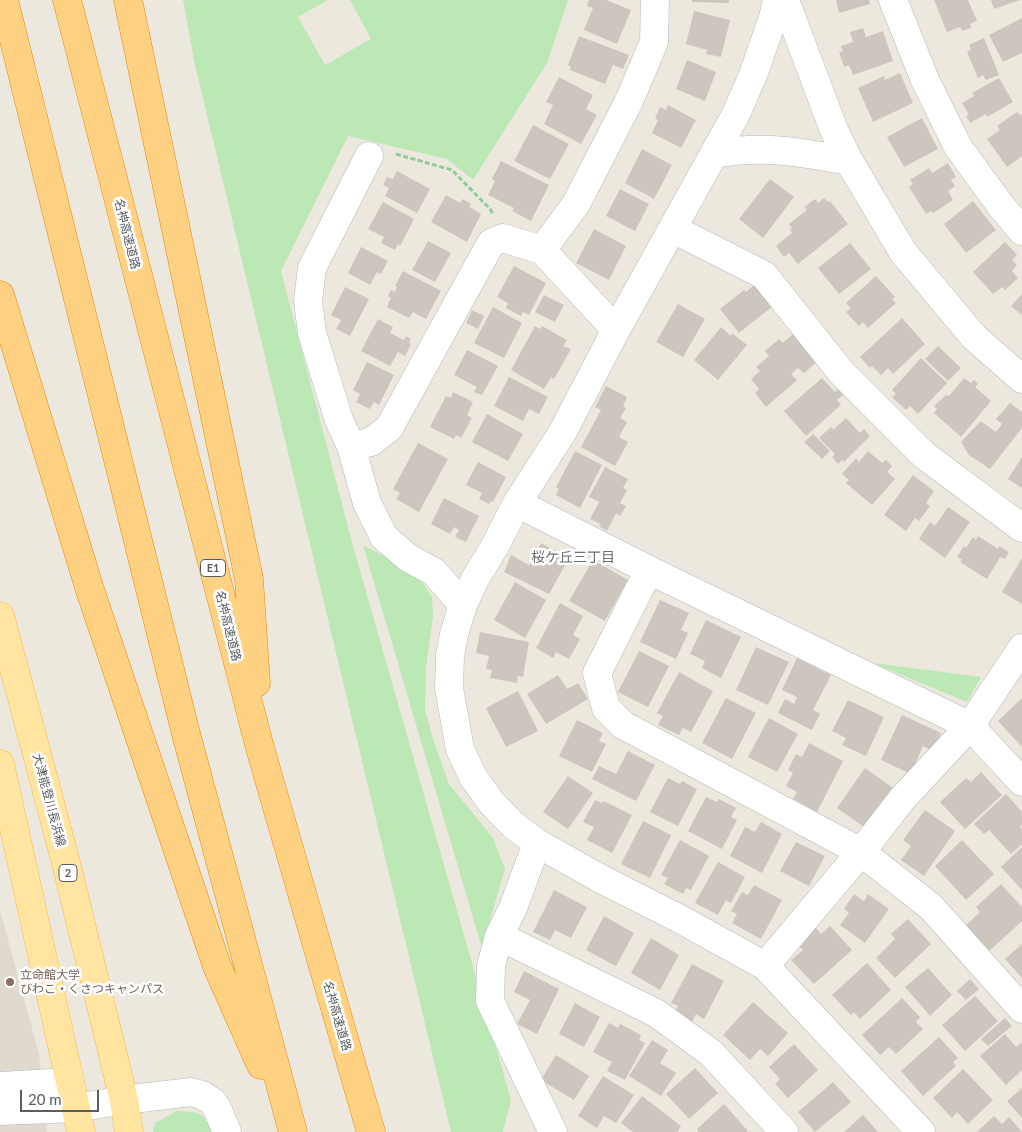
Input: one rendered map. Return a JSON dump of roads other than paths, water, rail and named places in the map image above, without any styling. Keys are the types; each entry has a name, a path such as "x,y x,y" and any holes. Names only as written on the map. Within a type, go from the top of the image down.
{"highway":[{"path":"4,0 185,730 292,1132"},
{"name":"名神高速道路","path":"67,0 260,748 371,1132"},
{"path":"128,0 249,580 260,748"},
{"path":"0,295 90,590 217,966 292,1132"}],"main road":[{"name":"大津能登川長浜線","path":"0,616 65,859 124,1100 129,1132"},
{"path":"0,764 78,1120"}],"street":[{"path":"542,250 576,204 629,101 654,42 655,0"},
{"path":"777,0 773,18 753,75 736,114 616,330 562,433 517,503 495,546 475,579 463,605 454,634 450,656 449,688 460,748 473,777 491,802 514,825 537,843 765,966 921,1132"},
{"path":"785,0 834,130 903,252 974,337 1022,379"},
{"path":"893,0 925,80 958,147 1001,206 1022,231"},
{"path":"714,154 737,150 780,149 850,161"},
{"path":"369,156 312,268 308,301 312,333 339,420 351,446 367,503 384,537 407,557 434,572 463,605"},
{"path":"672,228 764,275 841,372 924,455 1022,528"},
{"path":"351,446 371,442 388,428 491,243 503,238 542,250 616,330"},
{"path":"517,503 649,570 970,726 1022,782"},
{"path":"649,570 598,673 606,708 623,725 643,737 861,852 931,907 1022,1010"},
{"path":"765,966 861,852 902,799 970,726 1022,648"},
{"path":"537,843 499,936 491,966 490,1002 554,1132"},
{"path":"499,936 656,1014 711,1053 784,1132"},
{"path":"0,1086 70,1082"},
{"path":"0,1110 78,1120 124,1100 191,1092 202,1095 213,1102 227,1132"}],"place":[{"name":"立命館大学 びわこ・くさつキャンパス","path":"10,982"}],"district":[{"name":"桜ケ丘三丁目","path":"573,557"}]}
